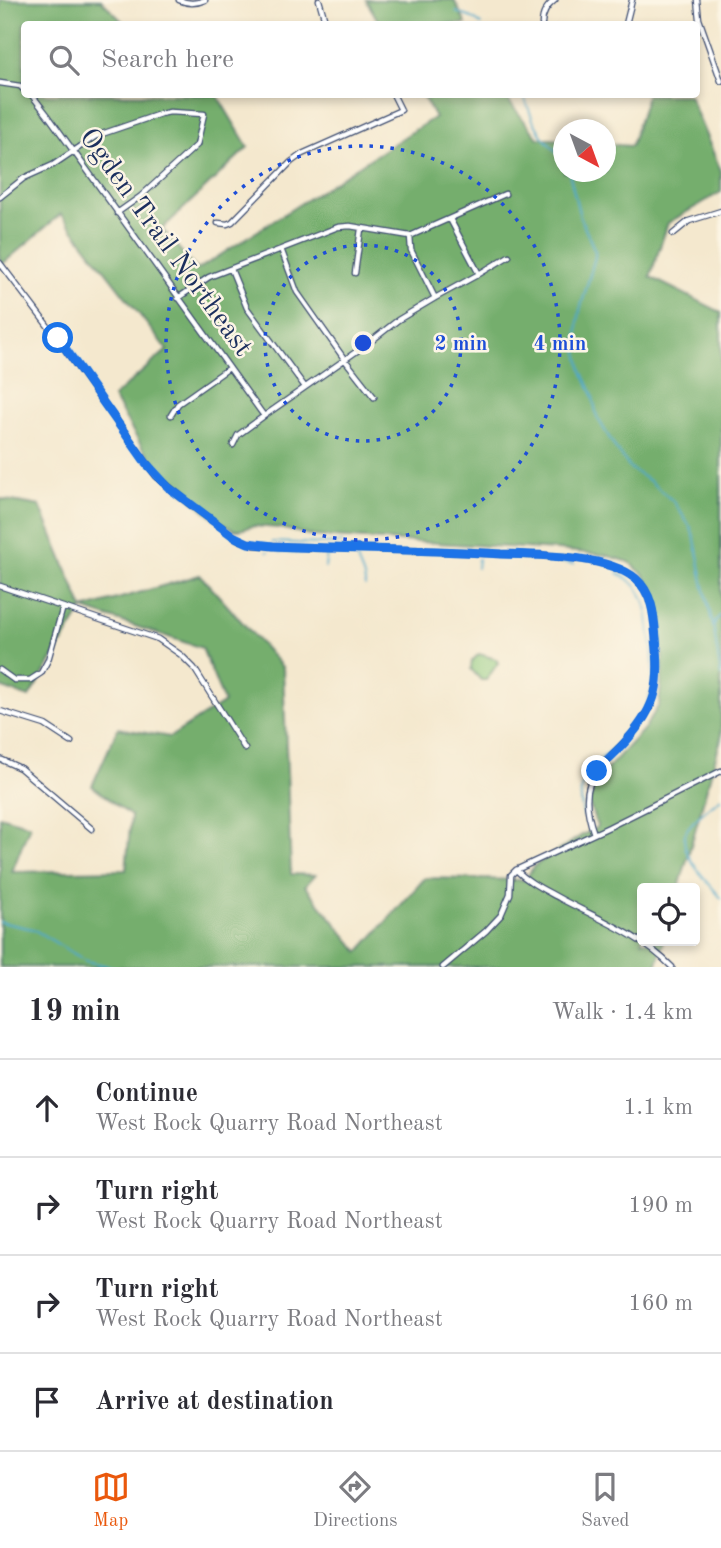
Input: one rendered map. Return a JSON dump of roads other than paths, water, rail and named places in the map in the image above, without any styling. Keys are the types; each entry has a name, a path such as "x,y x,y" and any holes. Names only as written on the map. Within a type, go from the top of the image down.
{"street":[{"path":"179,0 187,3 205,0"},
{"path":"318,0 325,21"},
{"path":"542,21 550,4 555,0"},
{"path":"627,21 632,0"},
{"path":"697,0 700,21"},
{"path":"700,22 721,81"},
{"path":"0,82 21,87"},
{"name":"Ogden Trail Northeast","path":"34,98 264,416"},
{"path":"218,223 232,222 291,162 307,152 401,110 395,98"},
{"path":"1,196 24,178 53,165 96,136 160,114 204,114 197,145 141,196 117,213"},
{"path":"178,298 209,277 338,227 350,226 410,236 505,194"},
{"path":"673,234 689,221 721,211"},
{"path":"450,219 479,274"},
{"path":"355,273 361,229"},
{"path":"410,236 411,250 435,298"},
{"path":"281,249 297,292 374,397"},
{"path":"233,445 238,435 398,320 509,257"},
{"path":"1,264 58,338 151,470 168,487 240,540 254,545 555,557 612,566 636,579 647,593 653,610 658,661 657,687 652,704 639,725 590,781 586,806 594,834"},
{"path":"231,269 247,308 305,387"},
{"path":"172,415 178,404 229,368"},
{"path":"0,586 158,639 194,668 245,749"},
{"path":"0,670 14,680 30,680 41,673 48,660 63,607"},
{"path":"0,711 45,725 71,742"},
{"path":"0,759 20,768 92,829"},
{"path":"443,967 501,915 510,894 511,875 516,870 721,771"},
{"path":"516,870 531,883 628,933 672,967"}],"waterway":[{"path":"456,12 476,21"},
{"path":"525,98 542,136 553,148"},
{"path":"571,182 580,217 595,251 578,322 577,347 582,371 592,393 597,417 616,449 631,469 674,502 691,528 714,630 721,676"},
{"path":"272,542 342,543"},
{"path":"279,552 413,556"},
{"path":"325,567 327,554"},
{"path":"356,554 365,586"},
{"path":"477,568 478,559"},
{"path":"543,560 573,564"},
{"path":"584,817 581,790 586,776 639,719 652,686 653,656 644,601 632,582 618,573"},
{"path":"714,626 721,615"},
{"path":"721,798 695,820 685,837 688,855 721,898"},
{"path":"0,922 33,929 86,961 113,967"}]}
